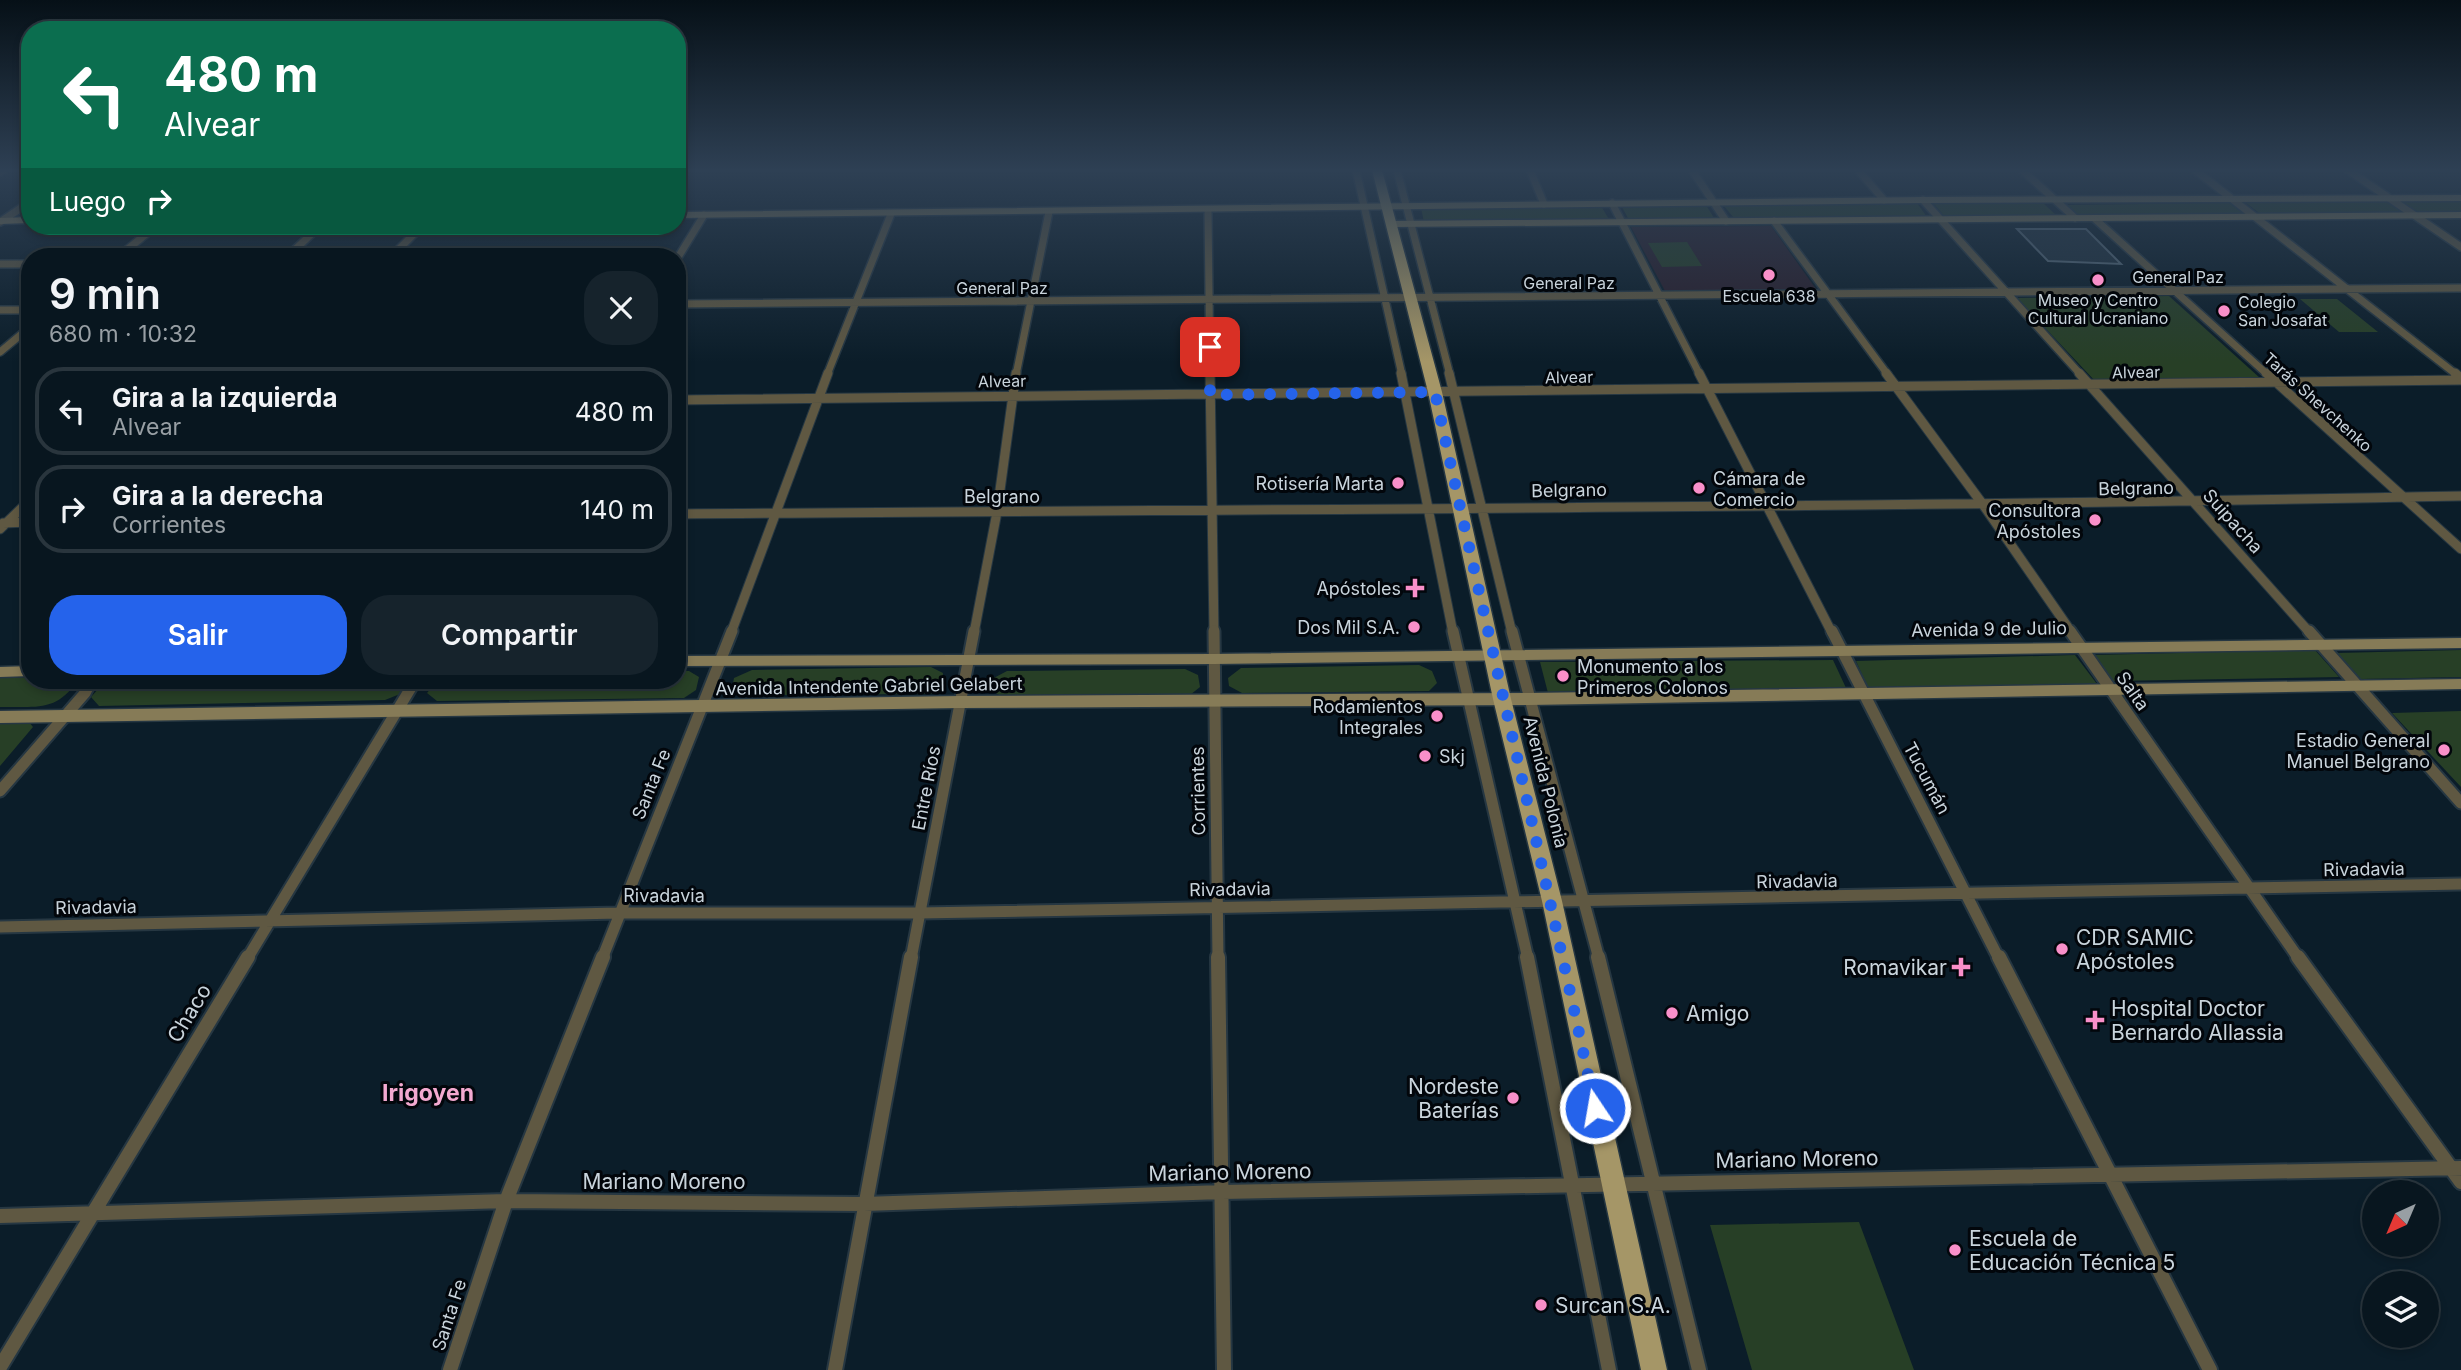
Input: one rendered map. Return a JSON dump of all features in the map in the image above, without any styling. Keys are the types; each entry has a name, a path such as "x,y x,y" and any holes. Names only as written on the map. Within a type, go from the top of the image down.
{"main road":[{"name":"Avenida Polonia","path":"1394,234 1435,392 1502,699 1552,901 1654,1370"},
{"name":"Avenida 9 de Julio","path":"1517,654 2461,643"},
{"name":"Avenida Intendente Gabriel Gelabert","path":"686,661 1213,659 1517,654"},
{"path":"0,671 21,671"},
{"path":"1529,699 2461,684"},
{"name":"Avenida Intendente Gabriel Gelabert","path":"0,717 960,702 1529,699"}],"street":[{"name":"Santa Fe","path":"450,1370 506,1201 720,660 883,234"},
{"name":"Entre Ríos","path":"835,1370 864,1204 997,512 1012,394 1044,234"},
{"name":"Corrientes","path":"1208,234 1224,1370"},
{"path":"1370,234 1406,394 1466,699 1516,901 1609,1370"},
{"name":"Avenida Polonia","path":"1415,234 1452,392 1484,507 1517,654 1585,902 1651,1183 1699,1370"},
{"name":"Tucumán","path":"1629,234 2210,1370"},
{"name":"Salta","path":"1783,234 1899,387 2248,888 2456,1168 2461,1182"},
{"name":"Suipacha","path":"1951,234 2196,503 2461,803"},
{"name":"Tarás Shevchenko","path":"2112,234 2461,549"},
{"path":"2277,234 2461,379"},
{"path":"2442,234 2461,247"},
{"path":"129,248 145,235"},
{"path":"297,248 310,235"},
{"path":"400,248 413,235"},
{"path":"0,264 21,264"},
{"name":"General Paz","path":"686,304 2461,288"},
{"path":"0,310 21,310"},
{"path":"0,352 21,334"},
{"name":"Alvear","path":"686,400 1012,394 1406,394 2277,384 2461,379"},
{"name":"Belgrano","path":"686,514 1766,504 1984,506 2461,496"},
{"path":"2,525 21,508"},
{"path":"2,525 21,523"},
{"path":"0,791 87,689"},
{"name":"Chaco","path":"0,1367 410,689"},
{"name":"Rivadavia","path":"0,926 618,913 920,913 1516,901 1585,902 2461,884"},
{"name":"Mariano Moreno","path":"0,1216 506,1201 864,1204 1222,1192 1572,1188 1651,1183 2456,1168"}],"shaded area":[{"path":"1635,234 1777,234 1816,289 1665,291"}],"green space":[{"path":"1687,242 1702,266 1662,267 1648,243"},
{"path":"2169,296 2260,378 2095,381 2017,298"},
{"path":"2300,299 2337,299 2378,332 2339,332"},
{"path":"2315,650 2339,677 2112,681 2093,655"},
{"path":"2461,650 2461,677 2361,679 2337,653"},
{"path":"2075,655 2097,684 1868,688 1856,661"},
{"path":"1833,660 1846,688 1548,693 1540,662"},
{"path":"1419,665 1432,671 1437,683 1429,691 1242,693 1229,686 1228,678 1241,668"},
{"path":"931,667 943,673 942,685 931,694 744,695 732,689 734,678 752,670"},
{"path":"1185,669 1198,675 1200,687 1190,695 1003,697 990,690 990,680 1007,671"},
{"path":"686,671 699,677 696,690 684,698 437,701 427,693 430,689 686,689"},
{"path":"21,677 21,689 71,689 61,698 43,706 0,707 0,678"},
{"path":"98,689 404,689 400,694 385,700 99,706 91,697"},
{"name":"Estadio General Manuel Belgrano","path":"2461,711 2461,787 2392,713"},
{"path":"0,722 29,722 33,727 0,766"},
{"path":"1859,1222 1914,1370 1752,1370 1710,1225"}],"building":[{"path":"2022,234 2091,234 2121,264 2048,261"}],"place":[{"name":"Escuela 638","path":"1769,275"},
{"name":"Museo y Centro Cultural Ucraniano","path":"2098,280"},
{"name":"Colegio San Josafat","path":"2224,311"},
{"name":"Rotisería Marta","path":"1398,483"},
{"name":"Cámara de Comercio","path":"1699,488"},
{"name":"Consultora Apóstoles","path":"2095,520"},
{"name":"Apóstoles","path":"1415,588"},
{"name":"Dos Mil S.A.","path":"1414,627"},
{"name":"Monumento a los Primeros Colonos","path":"1563,676"},
{"name":"Rodamientos Integrales","path":"1437,716"},
{"name":"Estadio General Manuel Belgrano","path":"2444,750"},
{"name":"Skj","path":"1425,756"},
{"name":"CDR SAMIC Apóstoles","path":"2062,949"},
{"name":"Romavikar","path":"1961,967"},
{"name":"Amigo","path":"1672,1013"},
{"name":"Hospital Doctor Bernardo Allassia","path":"2095,1020"},
{"name":"Nordeste Baterías","path":"1513,1098"},
{"name":"Escuela de Educación Técnica 5","path":"1955,1250"},
{"name":"Surcan S.A.","path":"1541,1305"}],"district":[{"name":"Irigoyen","path":"428,1093"}],"route":[{"path":"1210,347 1210,395 1435,392 1502,699 1552,901 1595,1108"}]}
